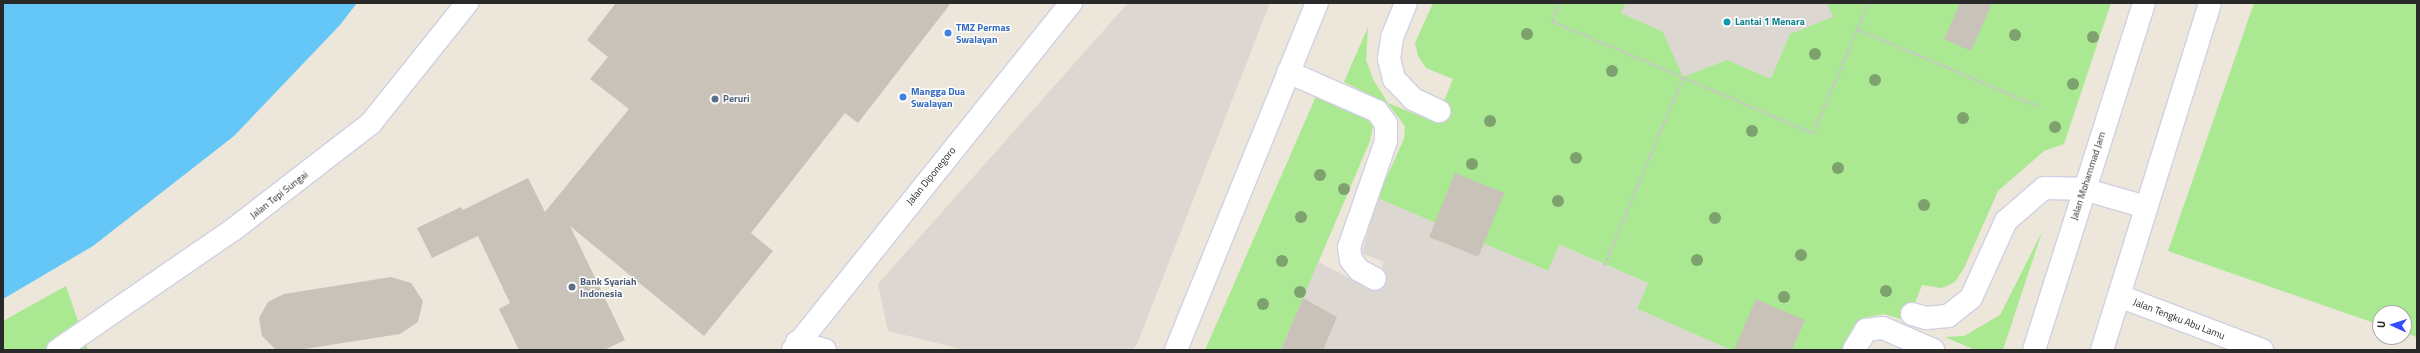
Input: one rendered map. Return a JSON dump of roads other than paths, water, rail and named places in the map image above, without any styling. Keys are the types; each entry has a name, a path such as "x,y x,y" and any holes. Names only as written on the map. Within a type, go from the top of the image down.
{"main road":[{"name":"Jalan Tepi Sungai","path":"58,350 234,229 371,124 467,3"},
{"name":"Jalan Diponegoro","path":"795,346 1071,3"},
{"path":"1176,350 1288,72 1318,3"},
{"path":"1406,3 1392,38 1388,59 1394,78 1413,99 1439,111"},
{"name":"Jalan Mohammad Jam","path":"2034,350 2083,189 2144,3"},
{"path":"2102,350 2210,3"},
{"path":"1288,72 1377,111 1386,124 1386,141 1349,247 1351,260 1359,270 1375,279"},
{"path":"1912,314 1926,318 1948,316 1971,298 2006,221 2044,188 2083,189 2146,207"},
{"name":"Jalan Tengku Abu Lamu","path":"2119,296 2262,350"},
{"path":"1854,350 1866,330 1883,328 1933,350"},
{"path":"795,346 825,350"}],"water":[{"path":"3,3 357,3 340,25 234,136 93,246 3,299"}],"place":[{"name":"Lantai 1 Menara","path":"1727,22"},
{"name":"TMZ Permas Swalayan","path":"948,33"},
{"name":"Mangga Dua Swalayan","path":"903,97"},
{"name":"Peruri","path":"715,99"},
{"name":"Bank Syariah Indonesia","path":"572,287"}]}
